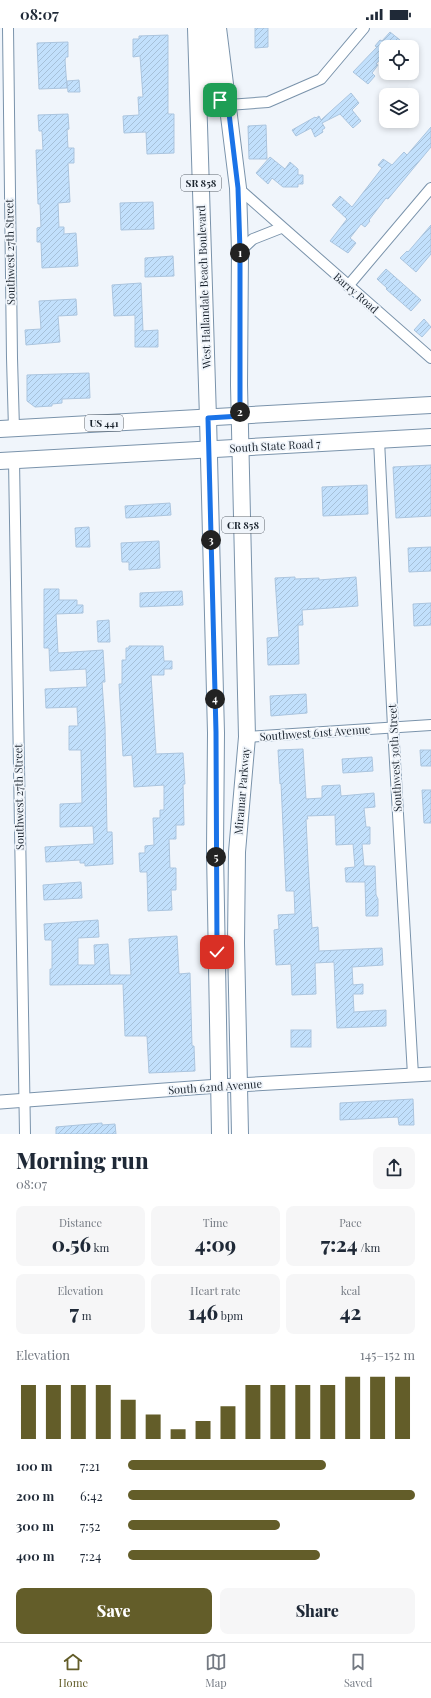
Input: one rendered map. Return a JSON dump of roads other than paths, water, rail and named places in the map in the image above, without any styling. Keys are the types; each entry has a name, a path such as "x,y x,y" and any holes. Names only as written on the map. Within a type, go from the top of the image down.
{"main road":[{"name":"West Hallandale Beach Boulevard","path":"196,28 209,450"},
{"path":"206,28 210,81 220,100 228,105"},
{"name":"SR 858","path":"218,28 238,188 240,251 241,448"},
{"name":"US 441","path":"7,429 431,405"},
{"name":"South State Road 7","path":"7,461 431,437"},
{"name":"Miramar Parkway","path":"240,1134 236,943 237,852 247,737 241,448"},
{"name":"Miramar Parkway","path":"209,450 216,732 220,1134"}],"street":[{"name":"Southwest 27th Street","path":"7,429 12,358 8,28"},
{"path":"228,105 268,102 321,79 364,28"},
{"name":"Barry Road","path":"238,188 281,228 431,358"},
{"path":"348,286 431,188"},
{"path":"240,251 253,239 281,228"},
{"name":"Southwest 30th Street","path":"379,440 393,727 413,1075"},
{"name":"Southwest 27th Street","path":"7,461 25,1134"},
{"name":"Southwest 61st Avenue","path":"247,737 431,725"},
{"name":"South 62nd Avenue","path":"0,1102 219,1086 431,1074"}]}
